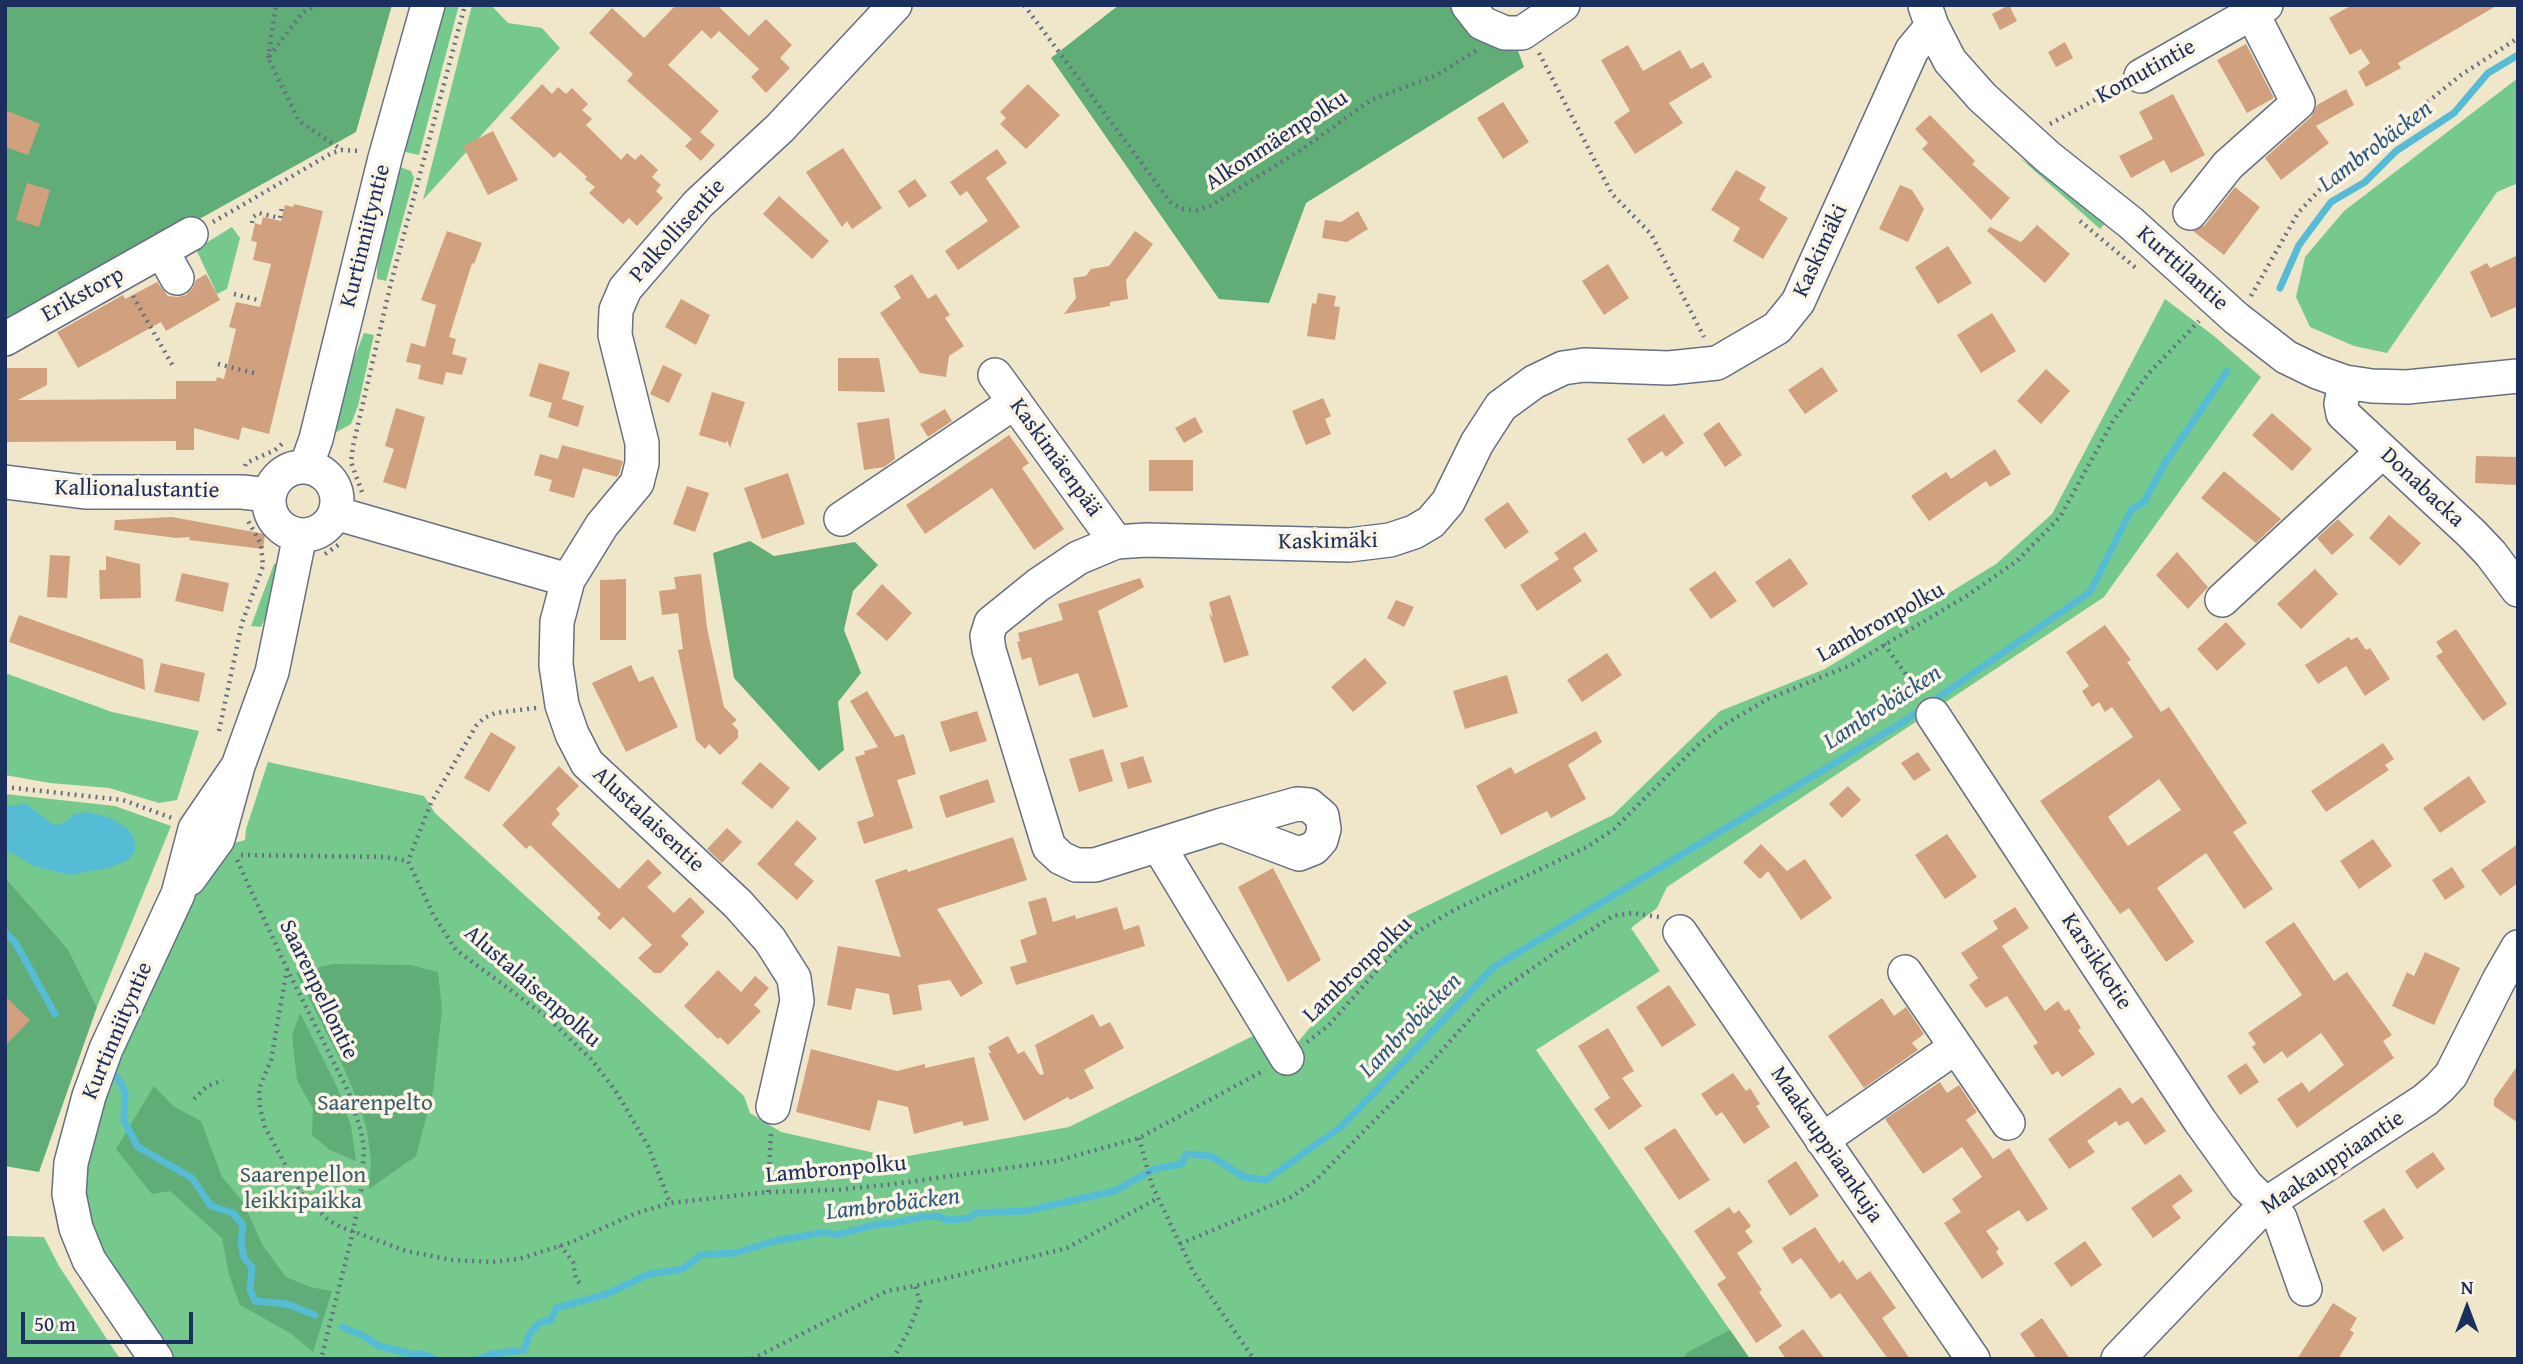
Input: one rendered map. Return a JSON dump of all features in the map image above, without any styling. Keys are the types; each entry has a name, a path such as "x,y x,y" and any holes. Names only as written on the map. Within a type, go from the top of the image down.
{"street":[{"name":"Kurtinniityntie","path":"306,467 332,374 385,158 428,5"},
{"name":"Palkollisentie","path":"568,580 602,526 637,483 642,463 642,443 615,335 616,310 625,289 698,204 780,128 895,5"},
{"path":"1468,5 1482,23 1513,33 1563,5"},
{"path":"2190,213 2228,165 2298,103 2255,8"},
{"name":"Komutintie","path":"2141,76 2255,8"},
{"name":"Kurttilantie","path":"1928,16 1950,61 1982,97 2025,137 2131,223 2236,318 2276,349 2304,366 2345,382 2372,386 2407,387 2518,376"},
{"name":"Kaskimäki","path":"1222,825 1095,865 1076,865 1061,858 1049,847 989,650 987,636 991,623 999,614 1078,558 1116,542 1146,540 1349,545 1390,540 1414,532 1431,522 1448,502 1476,443 1494,414 1510,398 1534,382 1563,368 1584,365 1668,368 1717,363 1777,328 1798,302 1928,16"},
{"name":"Erikstorp","path":"5,338 120,274 169,265 191,234"},
{"name":"Kaskimäenpää","path":"995,375 1116,542"},
{"name":"Donabacka","path":"2345,382 2341,404 2343,414 2491,554 2518,590"},
{"path":"841,519 1015,402"},
{"path":"2222,600 2382,452"},
{"path":"343,525 329,480 316,470 306,467 296,468 279,477 256,502 271,513 275,521 312,545 317,532 325,527 343,525 568,580"},
{"name":"Kallionalustantie","path":"5,482 85,492 242,492 256,502"},
{"name":"Kurtinniityntie","path":"156,1359 89,1260 76,1228 69,1194 71,1163 89,1097 113,1036 178,894 218,839 238,766 272,672 312,545"},
{"name":"Alustalaisentie","path":"568,580 557,622 556,665 562,705 572,734 587,763 738,904 770,940 794,978 797,1001 773,1107"},
{"name":"Karsikkotie","path":"1926,703 2200,1121 2246,1185 2280,1217 2305,1289"},
{"path":"1158,845 1287,1058"},
{"name":"Maakauppiaankuja","path":"1679,932 1973,1359"},
{"name":"Maakauppiaantie","path":"2118,1359 2266,1204 2426,1100 2439,1088 2451,1075 2518,947"},
{"path":"1905,972 2008,1123"},
{"path":"1822,1140 1956,1047"}],"path":[{"path":"276,5 268,58 299,121 342,150"},
{"path":"268,58 303,12 318,5"},
{"path":"353,446 391,283 465,5"},
{"name":"Alkonmäenpolku","path":"1024,5 1172,204 1183,209 1197,210 1210,206 1304,148 1371,100 1437,75 1513,33"},
{"path":"1513,33 1542,57 1612,194 1651,234 1717,363"},
{"path":"2250,298 2298,214 2322,187 2461,75 2518,38"},
{"name":"Komutintie","path":"2025,137 2141,76"},
{"path":"191,234 332,153 342,150 360,151"},
{"path":"252,223 253,217 259,213 280,218 282,206"},
{"path":"120,274 174,368"},
{"path":"234,294 258,300"},
{"name":"Lambronpolku","path":"287,969 271,1060 259,1089 265,1127 300,1192 328,1220 406,1251 452,1260 492,1262 519,1259 604,1225 670,1203 768,1192 836,1190 951,1177 1056,1161 1139,1138 1287,1058 1328,1026 1389,957 1417,932 1454,911 1587,847 1614,829 1699,744 1727,723 1768,699 1851,665 1968,595 2017,561 2060,517 2113,421 2149,373 2202,317"},
{"path":"218,364 254,373"},
{"path":"216,741 242,623 263,566 256,502"},
{"path":"312,545 332,547 343,525"},
{"path":"1884,643 1926,703"},
{"path":"408,861 431,803 476,726 495,713 562,705"},
{"path":"5,787 123,800 178,821"},
{"name":"Saarenpellontie","path":"321,1359 353,1232 363,1165 361,1131 349,1093 287,969 235,855 386,857 408,861"},
{"name":"Alustalaisenpolku","path":"408,861 434,916 456,950 547,1017 591,1059 617,1093 648,1146 670,1203"},
{"path":"1180,1244 1291,1196 1315,1181 1427,1068 1486,1001 1557,951 1613,916 1633,913 1658,915 1679,932"},
{"path":"194,1099 206,1087 223,1080"},
{"path":"768,1192 773,1107"},
{"path":"1139,1138 1152,1185 1193,1271 1255,1359"},
{"path":"752,1359 887,1291 1067,1248 1158,1198"},
{"path":"559,1245 573,1262 576,1279 582,1286"},
{"path":"893,1359 920,1302 915,1286"}],"green space":[{"path":"5,5 392,5 356,132 5,327"},
{"path":"443,5 459,5 419,155 401,151"},
{"path":"472,5 491,5 508,23 542,28 560,48 423,200"},
{"path":"1119,5 1449,5 1471,33 1495,47 1517,48 1524,67 1306,203 1269,303 1219,299 1051,58"},
{"path":"2518,78 2518,183 2497,192 2387,353 2354,346 2310,327 2296,297 2305,257 2344,211"},
{"path":"2020,158 2070,190 2107,221 2100,229"},
{"path":"397,166 411,171 414,178 386,281 377,279 378,239"},
{"path":"232,227 240,238 227,289 217,294 196,249"},
{"name":"Saarenpelto","path":"2165,299 2214,336 2261,377 2104,597 1667,887 1657,908 1631,928 1660,971 1536,1050 1750,1359 172,1359 106,1261 88,1222 83,1192 85,1161 105,1087 179,922 221,847 245,840 246,829 268,762 424,796 435,813 744,1096 750,1113 781,1132 897,1158 1069,1127 1263,1031 1294,1047 1398,920 1613,815 1720,711 1825,669 1996,564 2052,514"},
{"path":"364,333 374,335 358,406 351,424 333,434 343,387"},
{"path":"750,541 774,556 855,542 878,565 853,591 844,630 861,673 838,702 844,750 819,771 734,678 713,553"},
{"path":"274,564 280,564 275,597 261,627 251,626"},
{"path":"5,673 112,712 199,731 177,800 159,803 109,788 50,783 5,775"},
{"path":"5,794 115,806 171,826 97,1007 68,949 5,877"},
{"path":"5,877 68,949 97,1007 39,1172 5,1166"},
{"path":"333,964 411,965 438,972 442,1010 433,1092 416,1156 369,1189 371,1161 367,1130 358,1101 340,1059 296,973"},
{"path":"300,1013 337,1087 351,1126 356,1161 330,1150 312,1135 313,1109 297,1080 292,1036"},
{"path":"154,1086 173,1106 201,1121 222,1177 243,1202 263,1246 286,1277 310,1287 332,1291 313,1352 290,1333 240,1305 229,1275 222,1238 170,1191 152,1194 116,1149"},
{"path":"5,1236 44,1237 59,1266 120,1359 5,1359"},
{"path":"1730,1330 1750,1359 1682,1359 1688,1352"}],"water":[{"path":"26,804 54,825 62,824 75,814 88,812 111,818 128,829 134,838 135,849 129,860 108,868 70,875 34,866 5,849 5,806"}],"building":[{"path":"676,5 717,5 749,36 766,19 792,45 780,58 790,68 766,93 751,77 759,69 719,31 711,39 702,30 668,65 719,111 700,132 715,145 701,161 685,146 692,139 627,81 633,74 589,33 612,8 644,38"},
{"path":"2009,5 2017,21 2000,30 1992,14"},
{"path":"2352,5 2498,5 2398,63 2401,68 2366,87 2358,72 2370,63 2361,49 2350,55 2329,18"},
{"path":"2065,42 2073,58 2056,67 2048,52"},
{"path":"2246,44 2274,98 2247,113 2217,60"},
{"path":"1628,45 1643,71 1680,50 1691,69 1703,62 1712,77 1669,103 1683,123 1635,154 1614,122 1630,111 1601,60"},
{"path":"542,84 552,94 558,87 566,94 572,88 588,104 582,110 592,119 586,125 621,160 627,153 635,160 641,154 658,170 652,177 661,185 656,191 663,198 637,226 629,218 623,224 589,193 595,187 585,179 587,177 560,152 554,158 510,118"},
{"path":"1028,84 1060,115 1026,149 1000,124 1006,118 1000,112"},
{"path":"2346,89 2354,105 2316,126 2329,143 2281,180 2265,158 2311,117 2317,105"},
{"path":"2173,94 2205,155 2171,173 2164,160 2131,178 2119,156 2153,139 2139,112"},
{"path":"1503,102 1529,142 1503,159 1477,118"},
{"path":"5,110 40,124 28,155 5,147"},
{"path":"1930,115 1975,161 1972,164 2010,198 1991,220 1922,149 1928,143 1915,129"},
{"path":"493,131 518,180 488,195 463,146"},
{"path":"843,148 882,208 852,229 847,221 842,227 806,172"},
{"path":"997,149 1007,163 986,178 1020,227 958,270 945,251 988,221 967,191 960,196 950,182"},
{"path":"1736,170 1766,187 1759,200 1788,218 1763,259 1733,241 1740,228 1711,210"},
{"path":"915,179 927,196 909,208 898,191"},
{"path":"27,183 50,190 39,227 16,220"},
{"path":"1900,185 1912,190 1924,209 1908,242 1879,229"},
{"path":"2235,187 2260,207 2224,255 2193,231 2205,225"},
{"path":"779,196 829,241 812,259 763,214"},
{"path":"294,204 323,211 269,434 242,427 239,440 194,428 194,450 176,450 176,441 5,442 5,368 47,368 47,385 18,400 176,399 176,381 216,381 217,377 224,379 236,329 229,327 236,302 260,307 271,264 253,260 257,242 251,241 255,223 261,225 263,217 281,221 285,205 293,207"},
{"path":"1358,211 1368,229 1347,242 1322,238 1325,220 1341,222"},
{"path":"2037,225 2070,254 2045,283 1987,231 1990,227 2021,242"},
{"path":"447,231 482,243 474,264 472,263 449,337 456,339 452,354 467,358 462,375 446,372 443,385 418,379 421,365 406,362 411,343 425,347 436,305 421,300"},
{"path":"1135,231 1153,244 1126,280 1128,299 1110,302 1110,306 1064,314 1076,298 1073,278 1086,276 1091,269 1109,266"},
{"path":"1948,246 1972,283 1938,304 1915,267"},
{"path":"2518,255 2518,306 2491,318 2470,272 2487,263 2490,268"},
{"path":"1608,264 1629,298 1604,315 1582,281"},
{"path":"206,274 220,300 166,331 161,322 78,368 57,332 123,295 125,299 157,282 168,296 186,295 196,280"},
{"path":"912,274 928,299 936,294 950,315 945,318 964,346 949,356 946,377 920,373 880,313 901,298 894,286"},
{"path":"1318,293 1336,296 1334,306 1340,307 1335,340 1307,336 1312,303 1316,304"},
{"path":"681,299 710,315 696,345 665,327"},
{"path":"1992,313 2016,351 1981,373 1957,335"},
{"path":"838,358 879,358 885,392 838,391"},
{"path":"539,363 570,372 562,399 584,406 578,427 548,417 552,403 529,396"},
{"path":"663,365 682,374 669,403 650,394"},
{"path":"1822,367 1838,391 1805,414 1788,390"},
{"path":"2046,369 2070,391 2041,424 2017,401"},
{"path":"712,392 745,402 730,448 727,440 726,443 699,435"},
{"path":"1323,398 1331,416 1325,419 1331,434 1306,445 1292,411"},
{"path":"396,408 425,417 406,489 383,482 394,449 385,446"},
{"path":"945,409 952,421 928,437 920,424"},
{"path":"2272,413 2312,449 2292,471 2252,435"},
{"path":"1664,414 1684,443 1666,457 1662,451 1643,464 1627,439"},
{"path":"1195,417 1203,432 1184,443 1175,428"},
{"path":"889,418 895,459 884,467 864,470 857,423"},
{"path":"1719,422 1742,455 1725,467 1703,434"},
{"path":"1009,435 1029,463 1022,468 1064,529 1034,550 992,488 925,534 906,505"},
{"path":"562,445 623,461 619,474 617,477 583,468 574,498 549,491 552,480 534,475 540,454 558,459"},
{"path":"1995,449 2011,474 1990,487 1986,481 1929,521 1911,496 1946,472 1951,479"},
{"path":"2476,456 2518,457 2518,485 2475,483"},
{"path":"1149,460 1193,460 1193,491 1149,491"},
{"path":"2224,471 2281,519 2256,543 2201,498"},
{"path":"788,473 805,524 762,539 744,488"},
{"path":"687,486 709,493 695,532 673,524"},
{"path":"1508,502 1529,532 1505,549 1484,519"},
{"path":"2389,515 2421,543 2400,566 2369,538"},
{"path":"172,517 265,534 263,549 189,540 190,537 176,538 114,530 115,520"},
{"path":"2338,519 2354,535 2332,555 2317,538"},
{"path":"1585,532 1598,551 1573,568 1582,581 1537,611 1520,585 1559,559 1554,553"},
{"path":"2177,552 2208,587 2188,609 2156,575"},
{"path":"50,555 70,556 67,598 47,597"},
{"path":"106,556 140,564 141,598 100,599 99,570 106,570"},
{"path":"1790,558 1808,584 1773,608 1755,582"},
{"path":"2315,569 2338,594 2301,629 2277,604"},
{"path":"1715,571 1737,601 1711,619 1689,589"},
{"path":"182,573 229,583 223,612 175,601"},
{"path":"701,574 707,628 724,707 737,720 732,724 738,730 738,738 720,755 709,744 705,749 696,740 678,650 683,649 678,613 662,615 659,591 676,589 674,577"},
{"path":"1140,578 1144,587 1098,611 1128,707 1093,718 1078,673 1039,686 1031,657 1022,660 1017,642 1020,641 1018,633 1063,620 1058,604"},
{"path":"626,579 626,640 600,640 600,580"},
{"path":"882,584 912,613 887,641 856,614"},
{"path":"1230,595 1249,655 1224,663 1209,613 1213,618 1209,602"},
{"path":"1396,600 1414,607 1404,627 1387,618"},
{"path":"19,615 143,659 145,690 9,642"},
{"path":"2226,622 2246,644 2217,671 2197,649"},
{"path":"2105,625 2131,660 2127,662 2161,712 2169,707 2247,823 2233,832 2273,889 2244,909 2206,853 2157,888 2194,942 2166,962 2129,908 2120,914 2040,801 2133,737 2112,707 2105,712 2099,702 2092,707 2082,691 2089,686 2066,652","holes":["2159,779 2181,810 2128,846 2108,817"]},
{"path":"2456,629 2507,704 2483,721 2436,656 2443,652 2436,642"},
{"path":"2349,637 2351,640 2357,637 2366,650 2370,648 2390,679 2365,696 2346,666 2318,684 2305,665"},
{"path":"1607,653 1622,675 1582,702 1567,680"},
{"path":"1365,658 1387,683 1353,712 1331,687"},
{"path":"161,663 205,673 199,702 154,692"},
{"path":"631,665 639,682 653,676 678,727 626,752 592,683"},
{"path":"1507,675 1518,713 1465,729 1453,691"},
{"path":"867,691 895,737 904,734 916,774 897,780 913,828 864,844 857,822 874,816 855,757 878,747 850,701"},
{"path":"977,711 987,741 950,752 940,722"},
{"path":"1596,731 1602,742 1568,765 1586,799 1551,818 1547,811 1501,835 1476,786 1511,767 1515,774"},
{"path":"491,732 516,747 489,792 464,778"},
{"path":"2383,743 2394,759 2385,765 2389,770 2326,812 2311,791"},
{"path":"1103,749 1113,781 1079,792 1069,759"},
{"path":"1918,752 1931,770 1914,781 1901,763"},
{"path":"1143,756 1152,782 1128,789 1120,763"},
{"path":"760,762 790,788 772,809 741,783"},
{"path":"559,766 579,786 556,809 560,814 551,824 619,889 648,859 662,873 647,887 674,913 690,897 705,912 681,936 689,944 661,973 654,973 638,958 652,945 623,917 610,930 597,918 601,914 530,845 526,849 502,825"},
{"path":"2469,776 2486,802 2440,833 2423,808"},
{"path":"988,779 995,802 946,818 939,796"},
{"path":"1848,786 1861,800 1842,818 1829,804"},
{"path":"797,820 817,838 794,864 814,881 797,900 757,864"},
{"path":"727,828 742,842 722,863 707,849"},
{"path":"1947,834 1977,877 1945,899 1915,855"},
{"path":"1013,837 1027,880 937,909 983,983 961,997 950,980 918,985 922,1010 893,1015 889,994 856,988 851,1010 827,1005 838,946 901,957 875,880 907,869 908,872"},
{"path":"2373,839 2392,866 2359,889 2340,861"},
{"path":"1761,844 1787,871 1805,859 1832,898 1801,920 1768,871 1760,879 1743,862"},
{"path":"2518,844 2518,883 2500,896 2481,870"},
{"path":"2452,867 2465,887 2445,900 2432,880"},
{"path":"1273,868 1321,960 1288,982 1238,887"},
{"path":"1046,897 1053,922 1075,915 1076,919 1117,907 1124,930 1139,925 1145,946 1016,985 1010,967 1027,962 1020,940 1037,934 1028,902"},
{"path":"2015,907 2029,928 2002,946 2045,1011 2058,1001 2065,1011 2069,1009 2081,1028 2078,1030 2095,1054 2062,1077 2058,1071 2052,1075 2033,1046 2038,1043 2007,996 1986,1008 1969,985 1978,978 1961,953 1998,929 1993,921"},
{"path":"2294,922 2334,981 2347,972 2392,1035 2383,1041 2394,1058 2297,1128 2277,1099 2302,1082 2309,1092 2344,1065 2321,1033 2287,1058 2282,1051 2264,1064 2252,1047 2256,1044 2248,1033 2302,995 2265,942"},
{"path":"2425,952 2460,968 2434,1025 2392,1006 2407,972 2414,976"},
{"path":"718,970 741,992 755,976 769,988 754,1005 761,1011 728,1045 720,1037 718,1039 684,1006"},
{"path":"1669,985 1696,1025 1662,1047 1636,1007"},
{"path":"5,996 30,1020 5,1046"},
{"path":"1882,998 1894,1016 1906,1007 1924,1034 1912,1043 1918,1050 1864,1088 1828,1036"},
{"path":"1093,1014 1100,1027 1110,1022 1124,1048 1084,1070 1094,1088 1070,1100 1068,1097 1024,1121 988,1053 991,1053 988,1047 1008,1036 1018,1054 1024,1051 1040,1075 1044,1074 1035,1045"},
{"path":"1608,1028 1634,1071 1622,1078 1642,1106 1609,1130 1594,1109 1610,1098 1578,1046"},
{"path":"811,1049 897,1071 974,1057 989,1120 964,1126 962,1121 914,1134 908,1107 878,1100 870,1131 796,1112"},
{"path":"2246,1063 2259,1082 2240,1095 2227,1076"},
{"path":"2518,1065 2518,1123 2494,1106 2494,1099"},
{"path":"1733,1073 1746,1091 1750,1088 1760,1104 1756,1106 1770,1127 1744,1144 1722,1112 1716,1116 1701,1094"},
{"path":"1940,1082 1947,1093 1959,1085 1977,1112 1966,1120 1993,1159 2009,1148 2048,1209 2027,1222 2019,1210 1986,1231 1999,1249 1996,1252 2004,1264 1982,1279 1944,1223 1961,1212 1952,1199 1982,1177 1962,1147 1923,1174 1885,1119"},
{"path":"2120,1087 2132,1104 2142,1097 2166,1131 2145,1145 2128,1121 2119,1126 2116,1121 2087,1141 2095,1152 2069,1169 2048,1139"},
{"path":"1675,1128 1710,1180 1679,1200 1644,1148"},
{"path":"2433,1152 2445,1169 2417,1189 2405,1171"},
{"path":"1796,1161 1819,1196 1790,1216 1767,1181"},
{"path":"2180,1174 2193,1191 2172,1206 2181,1218 2153,1238 2131,1208"},
{"path":"1729,1207 1734,1214 1739,1210 1751,1226 1745,1231 1753,1242 1737,1253 1782,1326 1756,1343 1717,1284 1726,1278 1694,1231"},
{"path":"2384,1208 2404,1238 2383,1252 2363,1221"},
{"path":"1815,1227 1839,1263 1843,1260 1857,1280 1870,1271 1896,1308 1882,1318 1910,1359 1888,1359 1840,1293 1831,1299 1801,1258 1792,1264 1782,1248"},
{"path":"2085,1241 2102,1265 2071,1287 2054,1263"},
{"path":"2333,1303 2357,1318 2350,1330 2354,1333 2338,1359 2297,1359"},
{"path":"2042,1318 2070,1359 2037,1359 2020,1334"},
{"path":"1803,1329 1825,1359 1786,1359 1778,1347"}],"waterway":[{"name":"Lambrobäcken","path":"2280,288 2299,245 2331,202 2365,182 2396,151 2454,113 2488,73 2518,55"},
{"name":"Lambrobäcken","path":"479,1359 491,1354 524,1350 530,1333 539,1323 551,1320 556,1308 607,1294 649,1274 683,1269 701,1255 735,1253 775,1241 826,1232 836,1235 878,1224 922,1217 937,1216 947,1220 970,1218 975,1213 1026,1211 1115,1191 1154,1169 1182,1164 1186,1154 1211,1156 1244,1177 1266,1180 1341,1127 1494,967 1900,724 2090,592 2131,510 2144,502 2165,463 2227,371"},
{"name":"Lambrobäcken","path":"5,932 15,942 55,1014"},
{"name":"Lambrobäcken","path":"117,1077 125,1092 124,1121 138,1147 192,1178 211,1206 233,1213 243,1225 241,1243 244,1258 252,1267 250,1290 255,1301 287,1304 315,1315"},
{"name":"Lambrobäcken","path":"342,1327 379,1346 411,1354 423,1354 434,1359"}],"park label":[{"name":"Saarenpellon leikkipaikka","path":"303,1189"}]}
